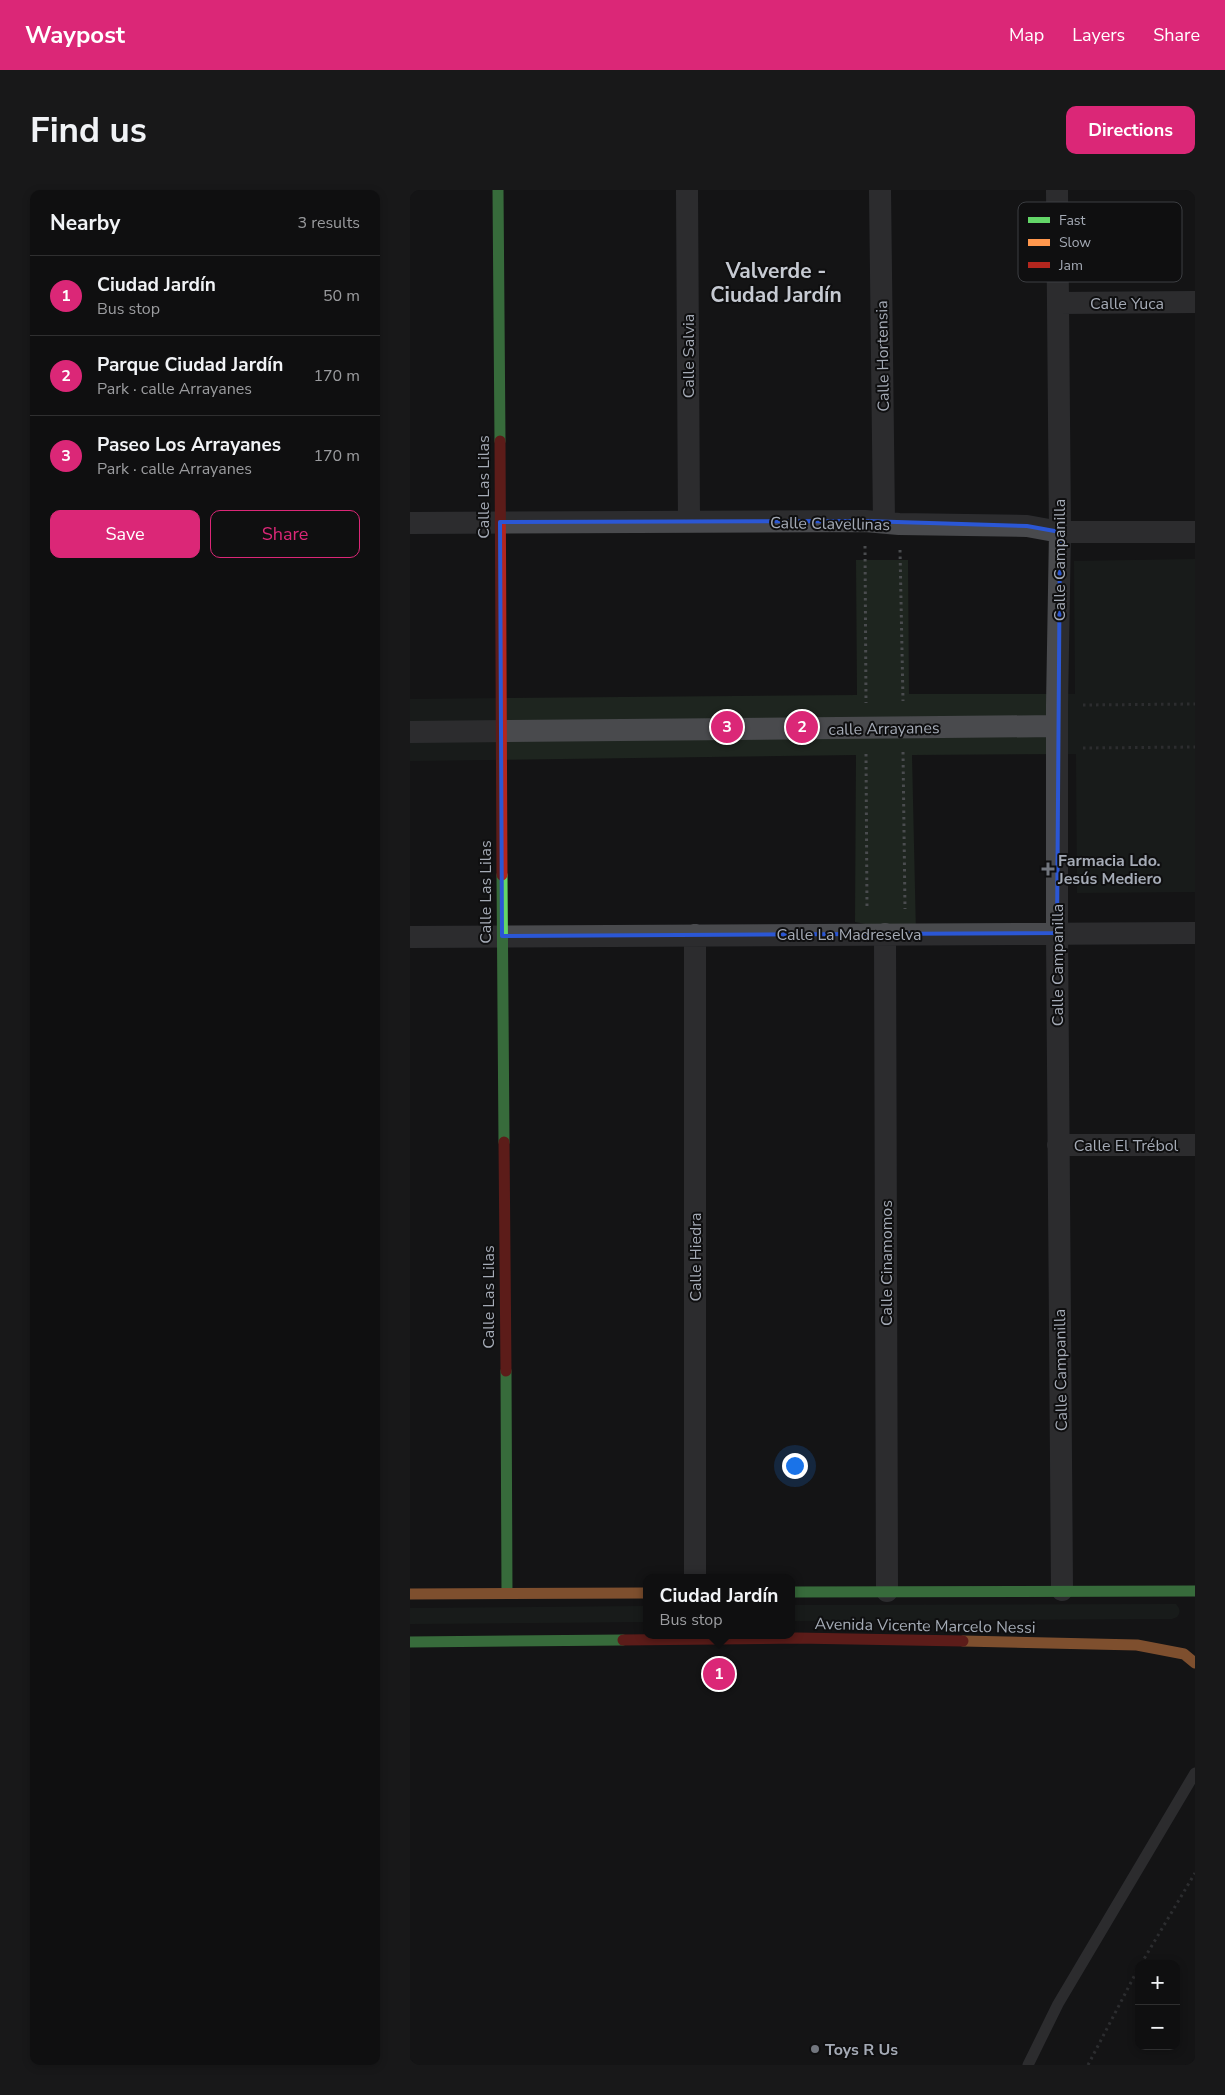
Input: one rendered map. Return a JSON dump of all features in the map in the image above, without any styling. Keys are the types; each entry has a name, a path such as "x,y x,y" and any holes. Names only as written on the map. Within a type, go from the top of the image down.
{"main road":[{"name":"Calle Las Lilas","path":"498,190 507,1593"},
{"name":"Avenida Vicente Marcelo Nessi","path":"795,1592 1195,1591"},
{"path":"410,1594 643,1592"},
{"name":"Avenida Vicente Marcelo Nessi","path":"795,1638 1137,1645 1184,1654 1195,1662"},
{"name":"Avenida Vicente Marcelo Nessi","path":"410,1642 700,1639"}],"street":[{"name":"Calle Salvia","path":"687,190 689,522"},
{"name":"Calle Hortensia","path":"880,190 884,522"},
{"name":"Calle Campanilla","path":"1058,282 1060,532 1057,716 1057,933 1062,1590"},
{"name":"Calle Yuca","path":"1058,303 1195,302"},
{"name":"Calle Clavellinas","path":"410,523 884,522 899,524 1027,526 1060,532 1195,532"},
{"name":"calle Arrayanes","path":"410,732 1057,716"},
{"name":"Calle La Madreselva","path":"410,937 1195,932"},
{"name":"Calle Cinamomos","path":"885,934 887,1591"},
{"name":"Calle Hiedra","path":"695,1574 696,935"},
{"name":"Calle El Trébol","path":"1058,1145 1195,1145"}],"lane":[{"path":"1028,2065 1058,2004 1195,1773"}],"path":[{"path":"1057,716 1195,704"},
{"path":"1058,748 1195,747"},
{"path":"1143,1960 1195,1873"},
{"path":"1088,2065 1135,1975"}],"highlighted area":[{"path":"865,521 1027,526 1060,532 1057,933 502,936 500,522"}],"shaded area":[{"path":"1195,559 1195,892 1077,893 1076,754 912,755 916,934 855,922 856,755 410,761 410,699 857,695 856,560 908,560 909,694 1075,694 1074,561"},
{"path":"1176,1604 1179,1614 1172,1619 795,1621 795,1605"},
{"path":"643,1606 643,1622 410,1624 410,1608"}],"traffic: fast":[{"path":"498,190 500,441"},
{"path":"502,875 504,1142"},
{"path":"506,1371 507,1593"},
{"path":"795,1592 1195,1591"},
{"path":"410,1642 623,1640"}],"traffic: slow":[{"path":"410,1594 643,1593"},
{"path":"963,1641 1137,1645 1184,1654 1195,1663"}],"traffic: jam":[{"path":"500,441 502,875"},
{"path":"504,1142 506,1371"},
{"path":"795,1638 963,1641"},
{"path":"623,1640 710,1639"}],"place":[{"name":"Paseo Los Arrayanes","path":"727,727"},
{"name":"Parque Ciudad Jardín","path":"802,727"},
{"name":"Farmacia Ldo. Jesús Mediero","path":"1048,869"},
{"name":"Ciudad Jardín","path":"719,1674"},
{"name":"Toys R Us","path":"815,2049"}],"district":[{"name":"Valverde - Ciudad Jardín","path":"776,283"}]}
